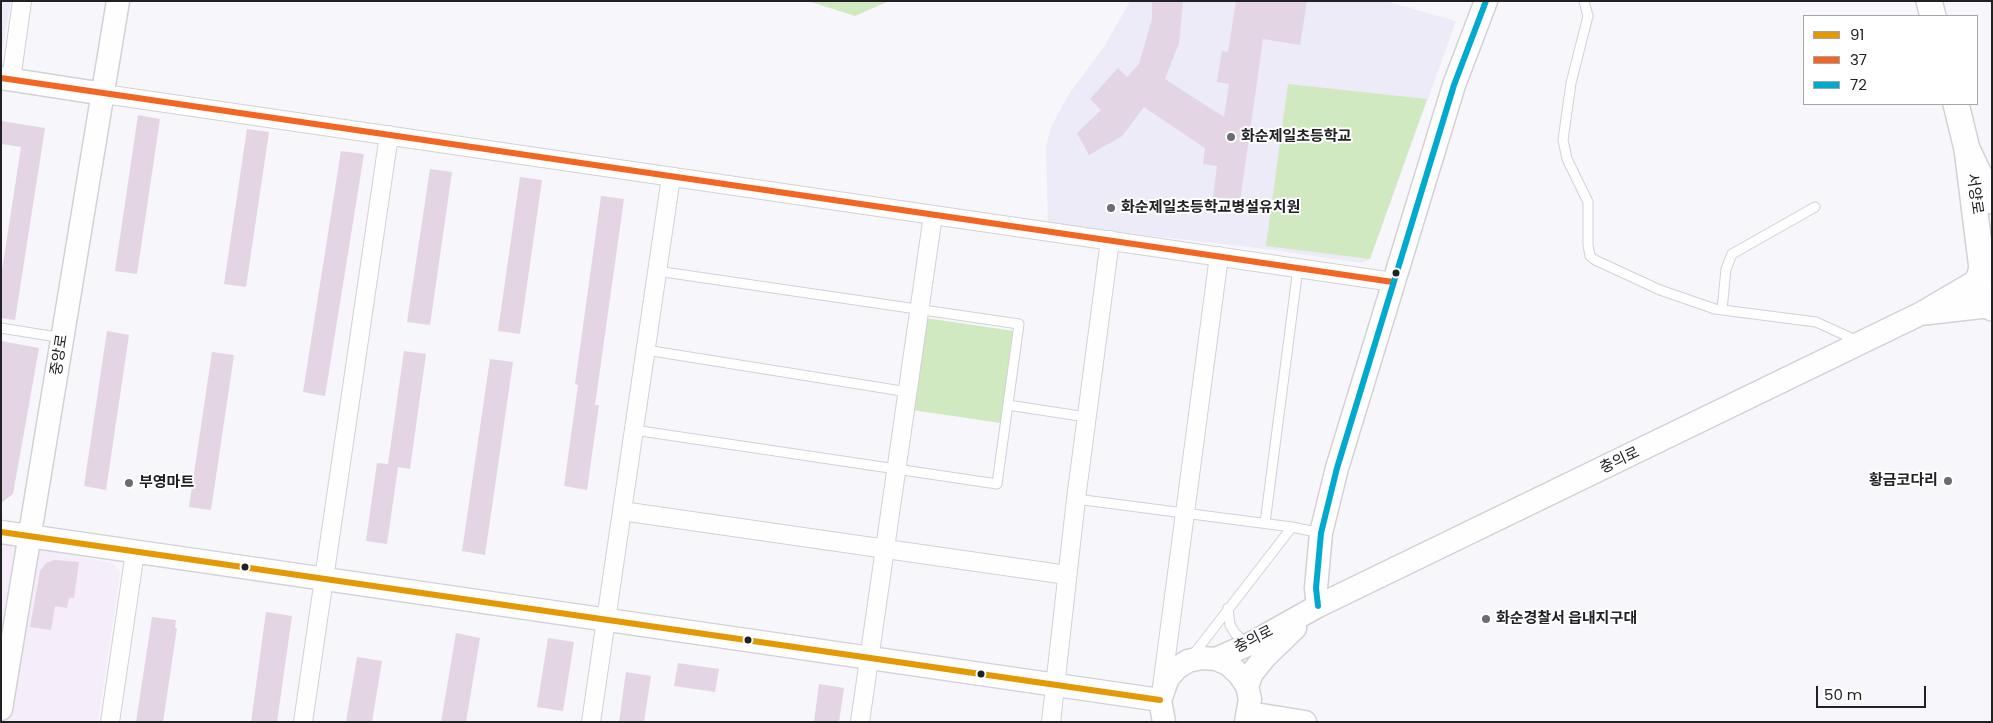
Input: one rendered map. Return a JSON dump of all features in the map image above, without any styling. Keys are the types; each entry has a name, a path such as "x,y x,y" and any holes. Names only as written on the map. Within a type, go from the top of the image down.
{"main road":[{"path":"1929,1 1933,15"},
{"name":"서양로","path":"1956,105 1967,149 1984,270 1979,290 1984,302 1991,307"},
{"name":"서양로","path":"1967,149 1992,201"}],"street":[{"path":"22,1 6,79 1393,282"},
{"name":"중앙로","path":"1,709 4,674 31,536 118,1"},
{"path":"1318,606 1316,588 1321,533 1337,468 1454,85 1486,1"},
{"path":"303,722 389,135"},
{"path":"1967,149 1992,169"},
{"path":"591,722 671,177"},
{"path":"860,722 933,215"},
{"path":"1051,722 1086,417 1110,240"},
{"path":"1161,709 1219,256"},
{"path":"1920,314 1984,270"},
{"path":"1920,314 1991,307"},
{"name":"충의로","path":"1216,659 1252,643 1318,606 1920,314"},
{"path":"622,511 1067,575"},
{"path":"1,532 1056,684 1161,709"},
{"path":"110,722 135,552"},
{"name":"충의로","path":"1247,686 1252,673 1265,657 1318,606"},
{"path":"1161,709 1168,678 1177,668 1188,661 1201,658 1216,659 1228,664 1240,674 1247,686 1250,700 1248,718 1306,722"}],"lane":[{"path":"1584,1 1588,16 1571,83 1563,140 1570,167 1588,202 1588,245 1590,256 1660,290 1722,310 1816,322 1861,342"},
{"path":"1722,310 1726,270 1732,254 1815,207"},
{"path":"1264,523 1298,268"},
{"path":"634,430 997,484 1019,324 657,271"},
{"path":"1,328 63,338"},
{"path":"646,350 908,392"},
{"path":"1008,405 1086,417"},
{"path":"1076,499 1264,523 1321,533"},
{"path":"1188,661 1292,527"},
{"path":"1226,610 1230,625 1235,633 1241,639 1252,643"}],"shaded area":[{"path":"1,1 11,1 1,56"},
{"name":"화순제일초등학교","path":"1130,1 1385,1 1456,21 1370,259 1361,263 1266,249 1048,224 1046,147 1051,127 1069,94 1104,47"},
{"path":"1,542 113,563 120,573 98,722 1,722"}],"green space":[{"path":"808,1 889,1 855,16"},
{"path":"1288,84 1427,99 1370,259 1266,246"},
{"path":"925,318 1014,331 1001,423 912,410"}],"building":[{"path":"1152,1 1183,1 1179,43 1165,79 1224,117 1229,84 1217,82 1222,51 1228,52 1236,1 1307,1 1300,45 1263,39 1240,201 1213,197 1217,166 1203,164 1205,148 1144,107 1122,136 1089,155 1077,133 1101,110 1090,99 1118,68 1127,77 1139,64 1152,19"},
{"path":"138,115 160,119 137,274 115,271"},
{"path":"1,121 45,128 15,320 1,318 1,277 21,147 1,144"},
{"path":"247,129 269,132 246,287 224,284"},
{"path":"341,151 364,154 325,396 303,392"},
{"path":"430,169 452,172 430,325 407,322"},
{"path":"520,177 542,180 520,334 498,331"},
{"path":"601,196 624,199 595,405 599,405 587,490 564,486 578,385 575,384"},
{"path":"107,331 129,335 106,490 84,486"},
{"path":"1,341 39,348 13,494 1,503"},
{"path":"404,351 426,354 410,469 398,467 387,544 366,541 377,463 388,464"},
{"path":"212,352 234,355 211,510 189,507"},
{"path":"490,359 513,362 485,555 462,551"},
{"path":"54,560 79,562 74,598 69,598 67,608 55,606 51,630 30,627 40,571 46,563"},
{"path":"266,612 292,616 277,722 251,722"},
{"path":"152,617 176,620 175,628 177,628 163,722 136,722"},
{"path":"456,633 480,638 466,722 441,722"},
{"path":"548,638 574,642 563,711 537,707"},
{"path":"357,657 382,661 372,722 346,722"},
{"path":"678,663 719,669 715,692 674,686"},
{"path":"626,672 651,676 644,722 619,722"},
{"path":"819,684 844,688 839,722 814,722"}],"transit line":[{"name":"72","path":"1318,606 1316,588 1321,533 1337,468 1454,85 1486,1"},
{"name":"37","path":"1,78 1393,282"},
{"name":"91","path":"1,532 1160,700"}],"place":[{"name":"화순제일초등학교","path":"1231,137"},
{"name":"화순제일초등학교병설유치원","path":"1111,208"},
{"name":"황금코다리","path":"1948,481"},
{"name":"부영마트","path":"129,483"},
{"name":"화순경찰서 읍내지구대","path":"1486,619"}]}
